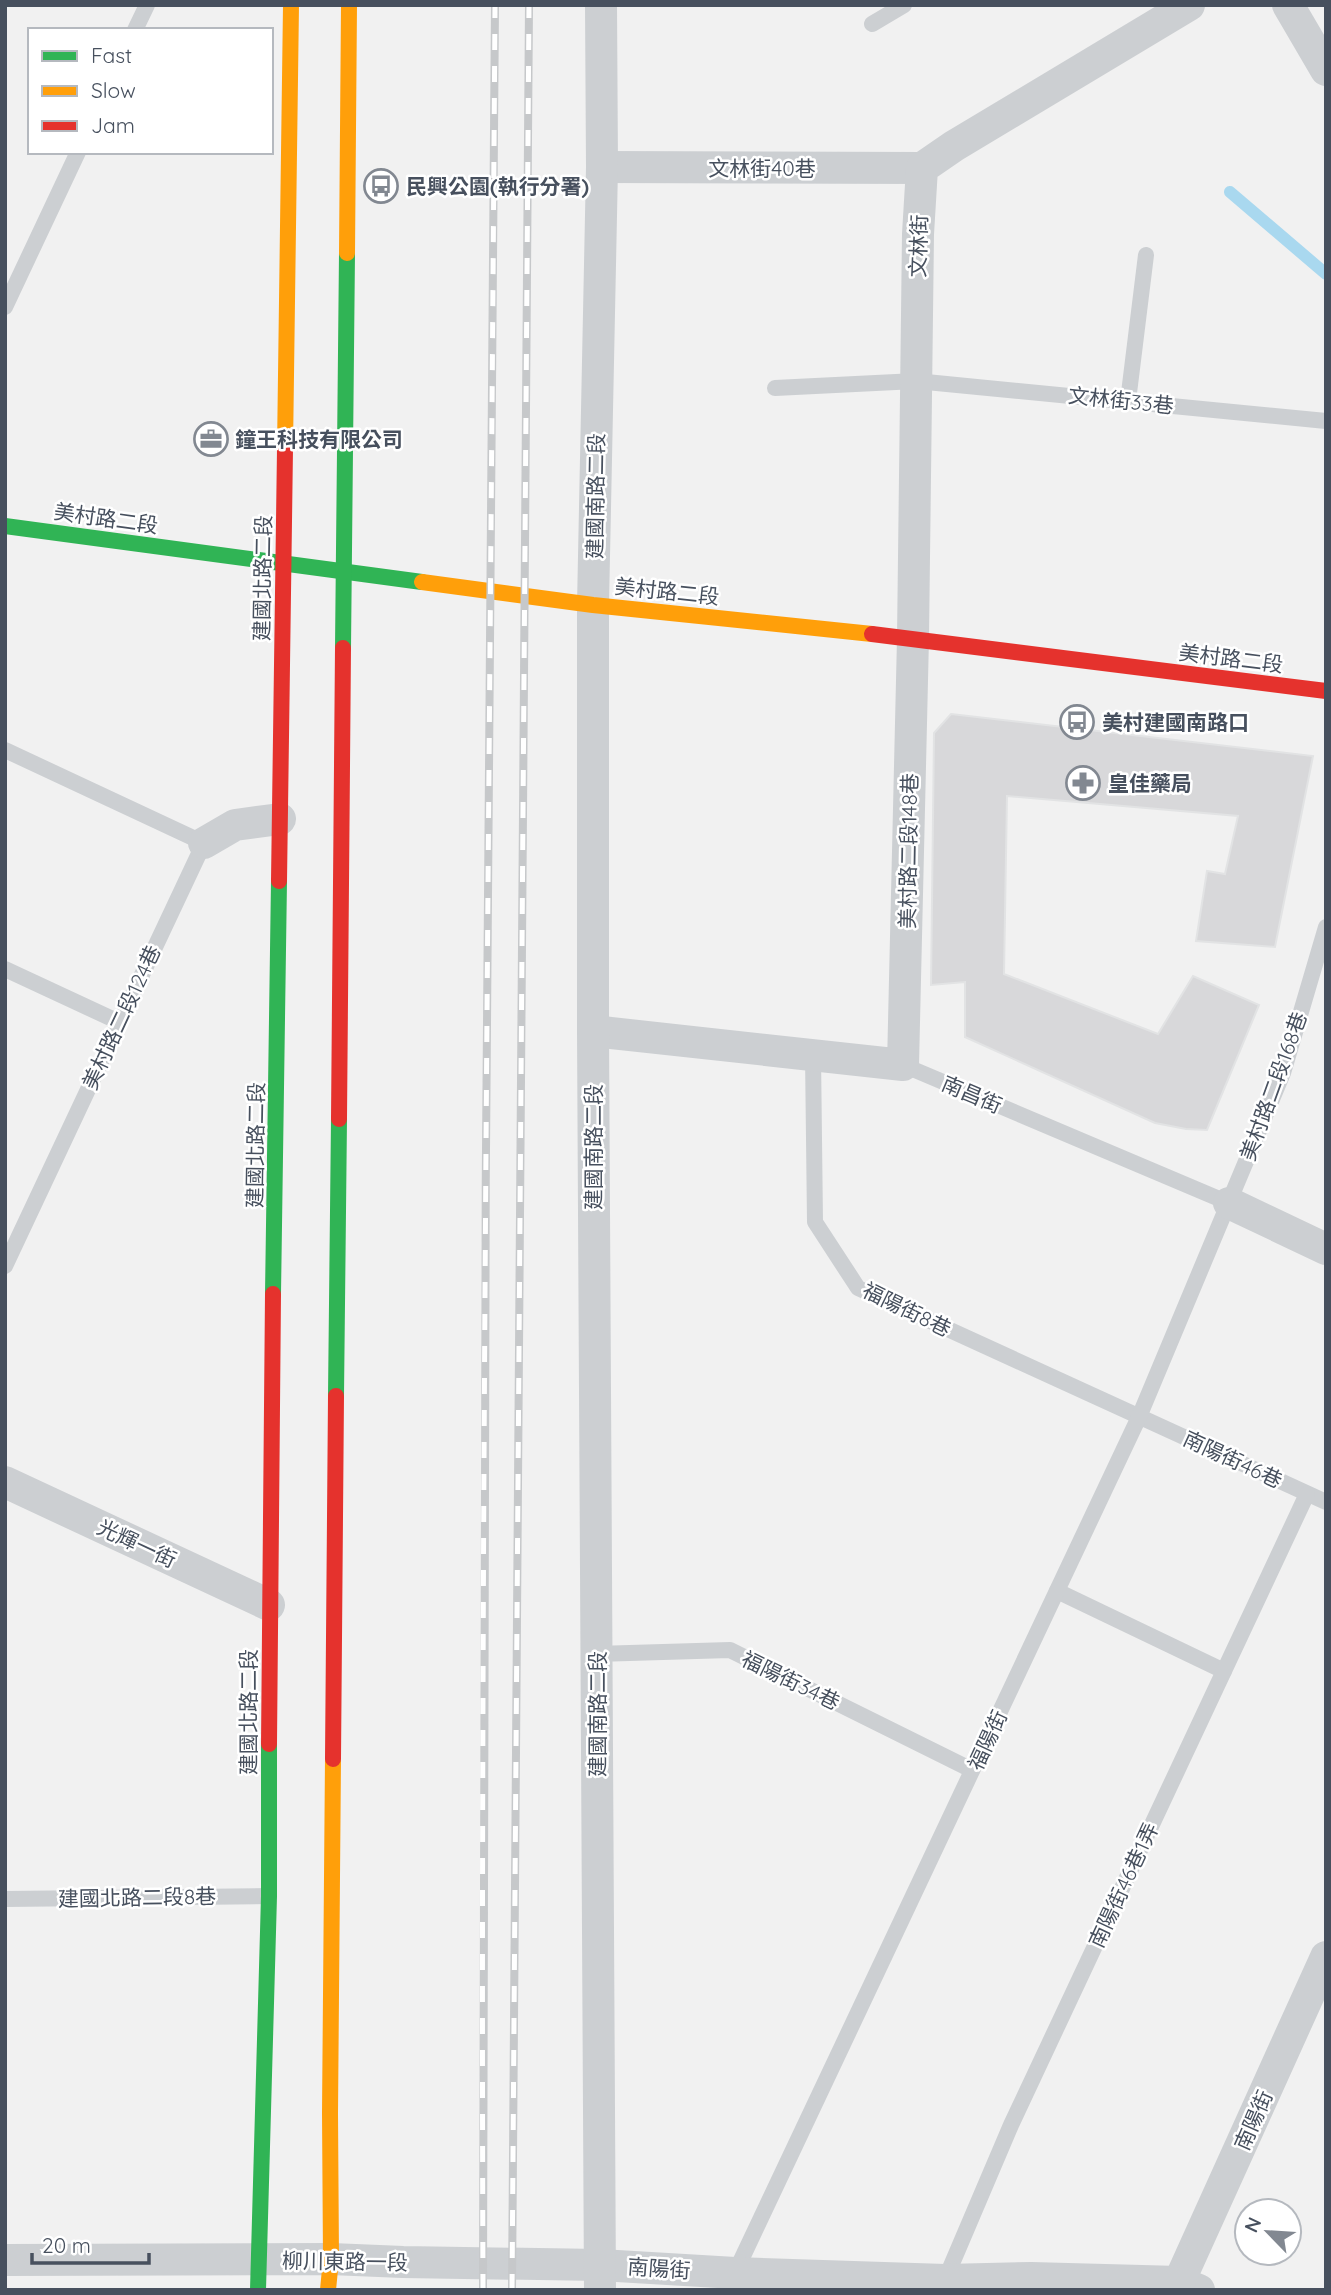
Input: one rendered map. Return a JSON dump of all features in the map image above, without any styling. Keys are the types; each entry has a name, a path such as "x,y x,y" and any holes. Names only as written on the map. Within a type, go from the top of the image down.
{"street":[{"name":"建國北路二段","path":"259,2279 269,1896 269,1605 291,5"},
{"path":"329,2278 349,5"},
{"name":"建國南路二段","path":"600,2277 593,604 602,167 601,5"},
{"path":"922,168 954,146 1189,5"},
{"path":"1288,5 1326,69"},
{"name":"文林街40巷","path":"602,167 922,168"},
{"name":"文林街","path":"913,638 918,234 922,168"},
{"name":"美村路二段","path":"5,526 593,604 913,638 1326,691"},
{"name":"美村路二段148巷","path":"904,1065 913,638"},
{"path":"204,843 235,825 280,819"},
{"name":"南昌街","path":"593,1031 904,1065"},
{"name":"南昌街","path":"1229,1203 1326,1249"},
{"name":"光輝一街","path":"5,1482 269,1605"},
{"name":"南陽街","path":"600,2277 735,2273 945,2280 1031,2278 1189,2286 1326,1958"},
{"name":"柳川東路一段","path":"5,2260 259,2279 329,2278 416,2263 600,2277"}],"lane":[{"path":"136,28 147,5"},
{"path":"872,24 904,5"},
{"path":"5,307 77,154"},
{"path":"1128,401 1146,255"},
{"name":"文林街33巷","path":"775,388 916,381 1326,421"},
{"path":"5,750 204,843"},
{"name":"美村路二段124巷","path":"5,1266 204,843"},
{"name":"美村路二段168巷","path":"1229,1203 1283,1073 1326,927"},
{"path":"5,969 119,1022"},
{"name":"福陽街8巷","path":"813,1055 815,1222 858,1288 1139,1417"},
{"name":"南昌街","path":"904,1065 1229,1203"},
{"name":"福陽街","path":"735,2273 1139,1417 1229,1203"},
{"name":"南陽街46巷","path":"1139,1417 1326,1502"},
{"name":"南陽街46巷1弄","path":"945,2280 1011,2125 1307,1494"},
{"path":"1057,1591 1224,1671"},
{"name":"福陽街34巷","path":"596,1654 730,1650 972,1770"},
{"name":"建國北路二段8巷","path":"5,1899 269,1896"}],"building":[{"path":"951,714 1313,756 1275,947 1196,941 1207,871 1225,874 1238,816 1007,796 1004,974 1158,1034 1193,976 1259,1005 1207,1130 1155,1123 965,1037 965,982 931,985 934,733"}],"waterway":[{"path":"1230,192 1326,274"}],"railway":[{"path":"483,2290 484,1433 495,5"},
{"path":"512,2290 529,5"}],"traffic: fast":[{"path":"343,648 347,253"},
{"path":"5,526 422,582"},
{"path":"273,1294 279,881"},
{"path":"336,1396 339,1119"},
{"path":"258,2290 269,1896 269,1744"}],"traffic: slow":[{"path":"285,449 291,5"},
{"path":"347,253 349,5"},
{"path":"422,582 593,605 872,634"},
{"path":"328,2290 331,2259 333,1759"}],"traffic: jam":[{"path":"279,881 285,449"},
{"path":"872,634 1326,691"},
{"path":"339,1119 343,648"},
{"path":"269,1744 273,1294"},
{"path":"333,1759 336,1396"}],"place":[{"name":"民興公園(執行分署)","path":"381,186"},
{"name":"鐘王科技有限公司","path":"211,439"},
{"name":"美村建國南路口","path":"1077,722"},
{"name":"皇佳藥局","path":"1083,783"}]}
